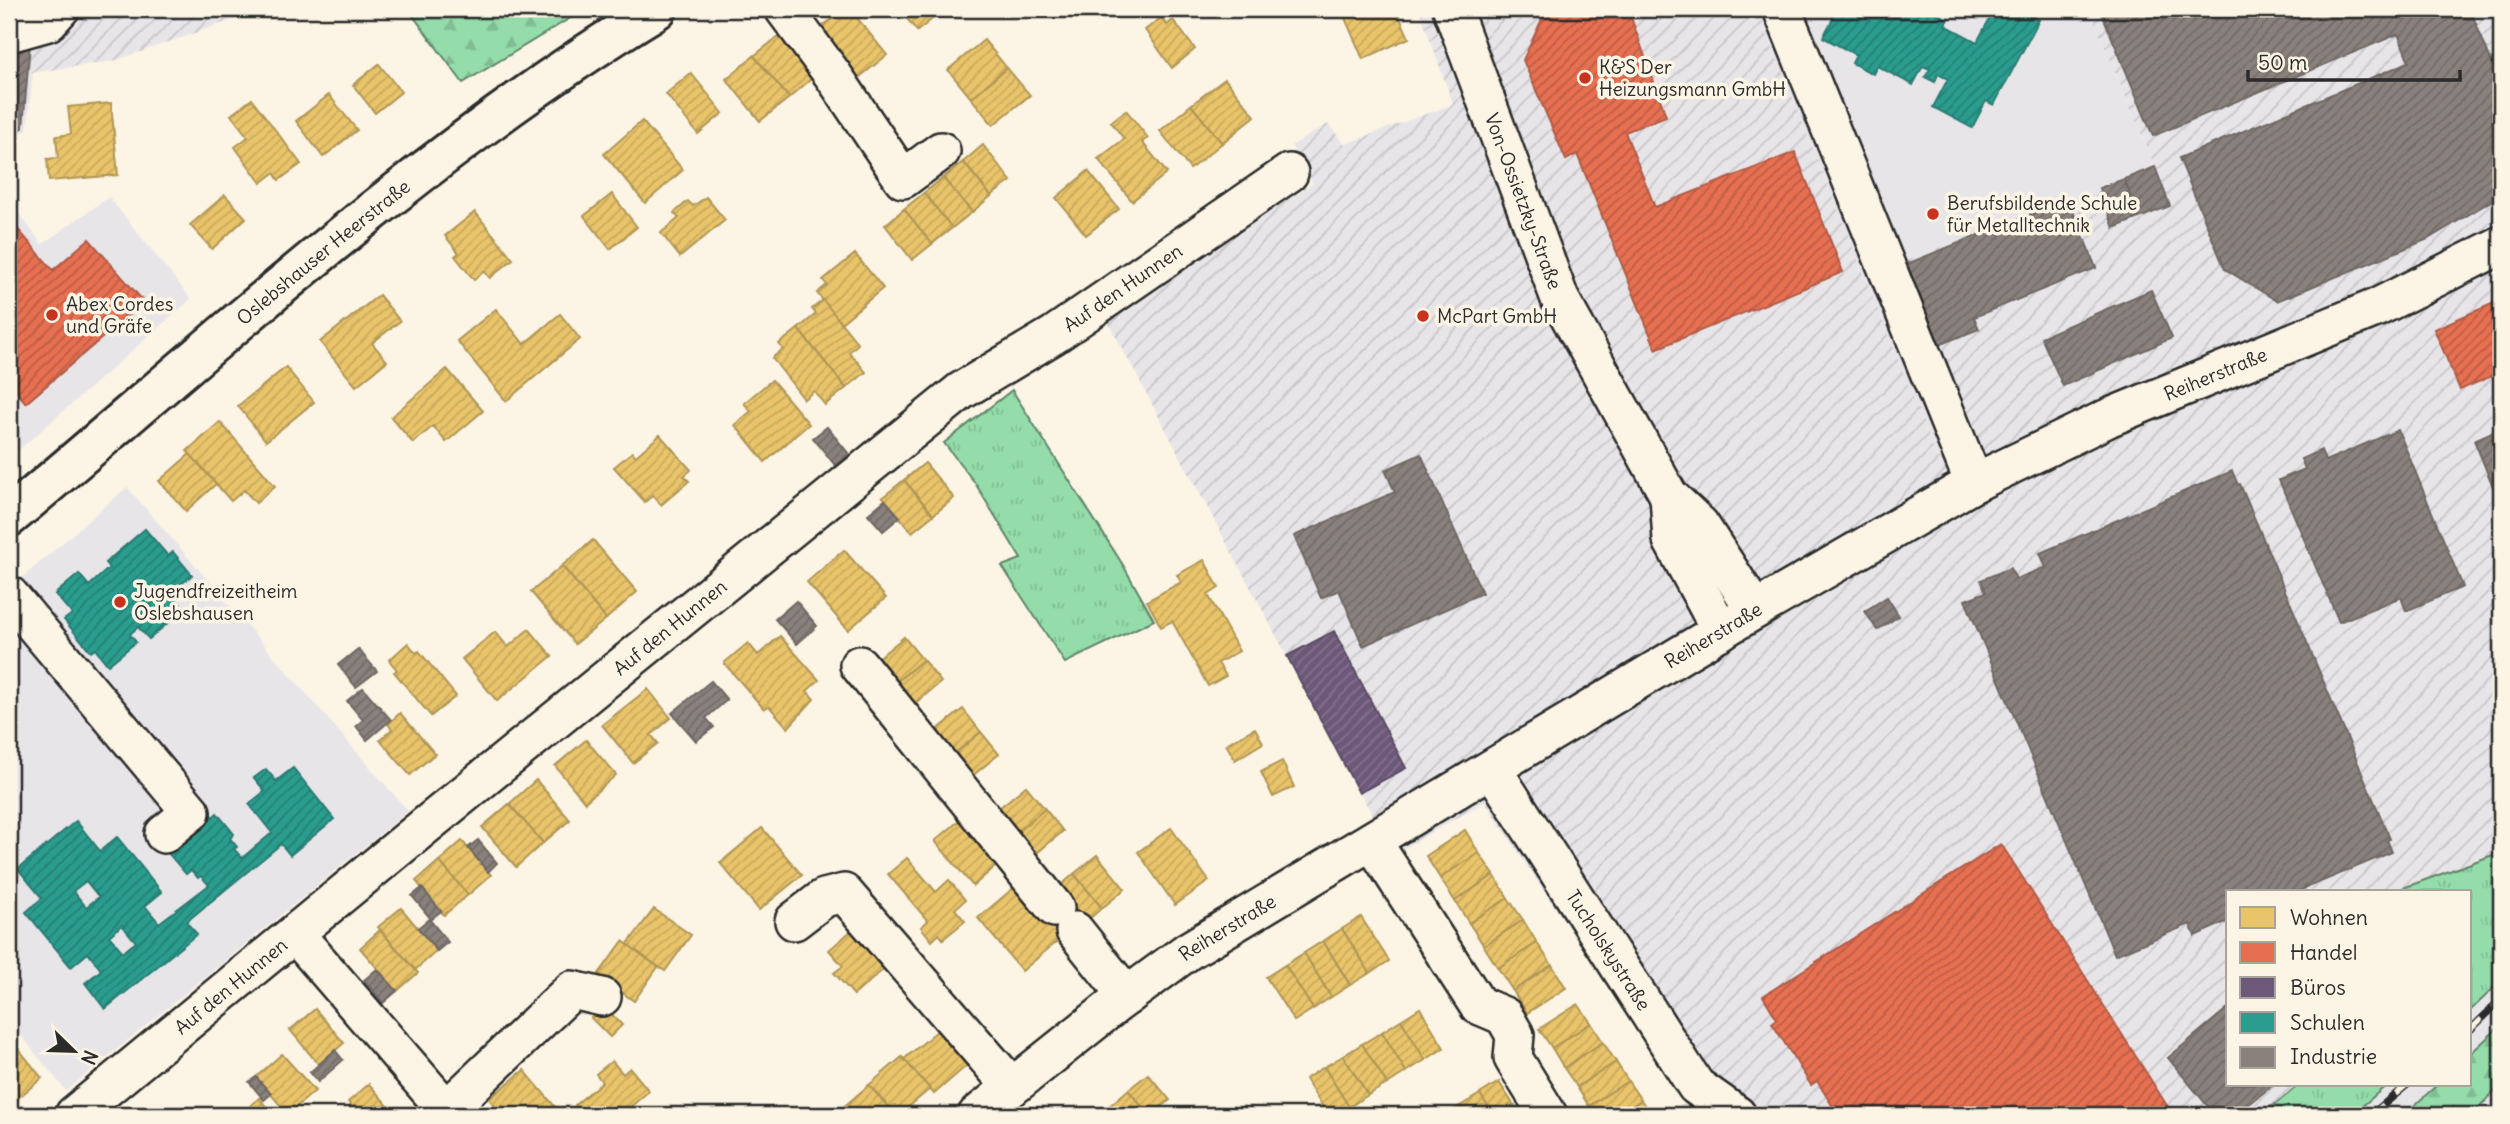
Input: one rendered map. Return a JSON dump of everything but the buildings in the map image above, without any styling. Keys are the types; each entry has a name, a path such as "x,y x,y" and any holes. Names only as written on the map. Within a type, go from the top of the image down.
{"main road":[{"name":"Oslebshauser Heerstraße","path":"9,517 241,319 470,133 595,46 657,9"}],"street":[{"path":"9,33 48,22 60,9"},
{"path":"784,9 834,75 903,178 941,151"},
{"name":"Von-Ossietzky-Straße","path":"1452,9 1560,299 1669,496 1700,525 1755,610"},
{"path":"1794,18 1974,483"},
{"name":"Auf den Hunnen","path":"74,1115 961,391 1054,335 1289,173"},
{"name":"Reiherstraße","path":"977,1115 1188,951 1755,610 1974,483 2108,418 2378,307 2501,245"},
{"name":"Von-Ossietzky-Straße","path":"1669,496 1672,540 1721,631"},
{"path":"9,595 191,812 164,834"},
{"path":"859,665 1127,996"},
{"name":"Tucholskystraße","path":"1493,770 1696,1086 1737,1115"},
{"path":"1372,841 1478,1005 1504,1016 1515,1035 1513,1058 1548,1115"},
{"path":"794,921 824,898 844,893 1012,1087"},
{"path":"295,934 446,1113 572,990 602,997"}],"shaded area":[{"path":"9,9 264,9 114,61 9,76"},
{"path":"1419,9 1757,9 1938,459 1959,450 1900,263 2154,165 2089,9 2501,9 2501,852 2398,890 2226,890 2226,1086 2298,1086 2262,1115 1693,1115 1485,802 1390,856 1368,807 1108,322 1313,183 1291,146 1328,124 1345,144 1453,104"},
{"name":"Berufsbildende Schule für Metalltechnik","path":"1757,9 2089,9 2154,165 1901,263 1959,450 1937,459"},
{"path":"33,73 27,130 9,139 9,76"},
{"path":"109,197 191,299 9,459 9,200 42,244"},
{"path":"127,487 408,811 66,1091 9,1021 9,589"},
{"path":"2501,981 2501,1025 2472,1052 2472,1009"},
{"path":"2501,1085 2501,1115 2471,1115"},
{"path":"2386,1086 2436,1086 2404,1115 2352,1115"}],"green space":[{"path":"408,9 585,9 463,83"},
{"path":"1012,390 1123,565 1154,620 1065,663 1002,566 1021,559 975,483 944,443"},
{"path":"2501,852 2501,981 2472,1009 2472,890 2398,890"},
{"path":"2501,1025 2501,1085 2471,1115 2404,1115 2436,1086 2472,1086 2472,1052"},
{"path":"2298,1086 2386,1086 2352,1115 2262,1115"}],"railway":[{"path":"2472,1028 2501,1000"},
{"path":"2371,1115 2406,1086"}],"place":[{"name":"K&S Der Heizungsmann GmbH","path":"1585,78"},
{"name":"Berufsbildende Schule für Metalltechnik","path":"1933,214"},
{"name":"Abex Cordes und Gräfe","path":"52,315"},
{"name":"McPart GmbH","path":"1423,316"},
{"name":"Jugendfreizeitheim Oslebshausen","path":"120,602"}]}
